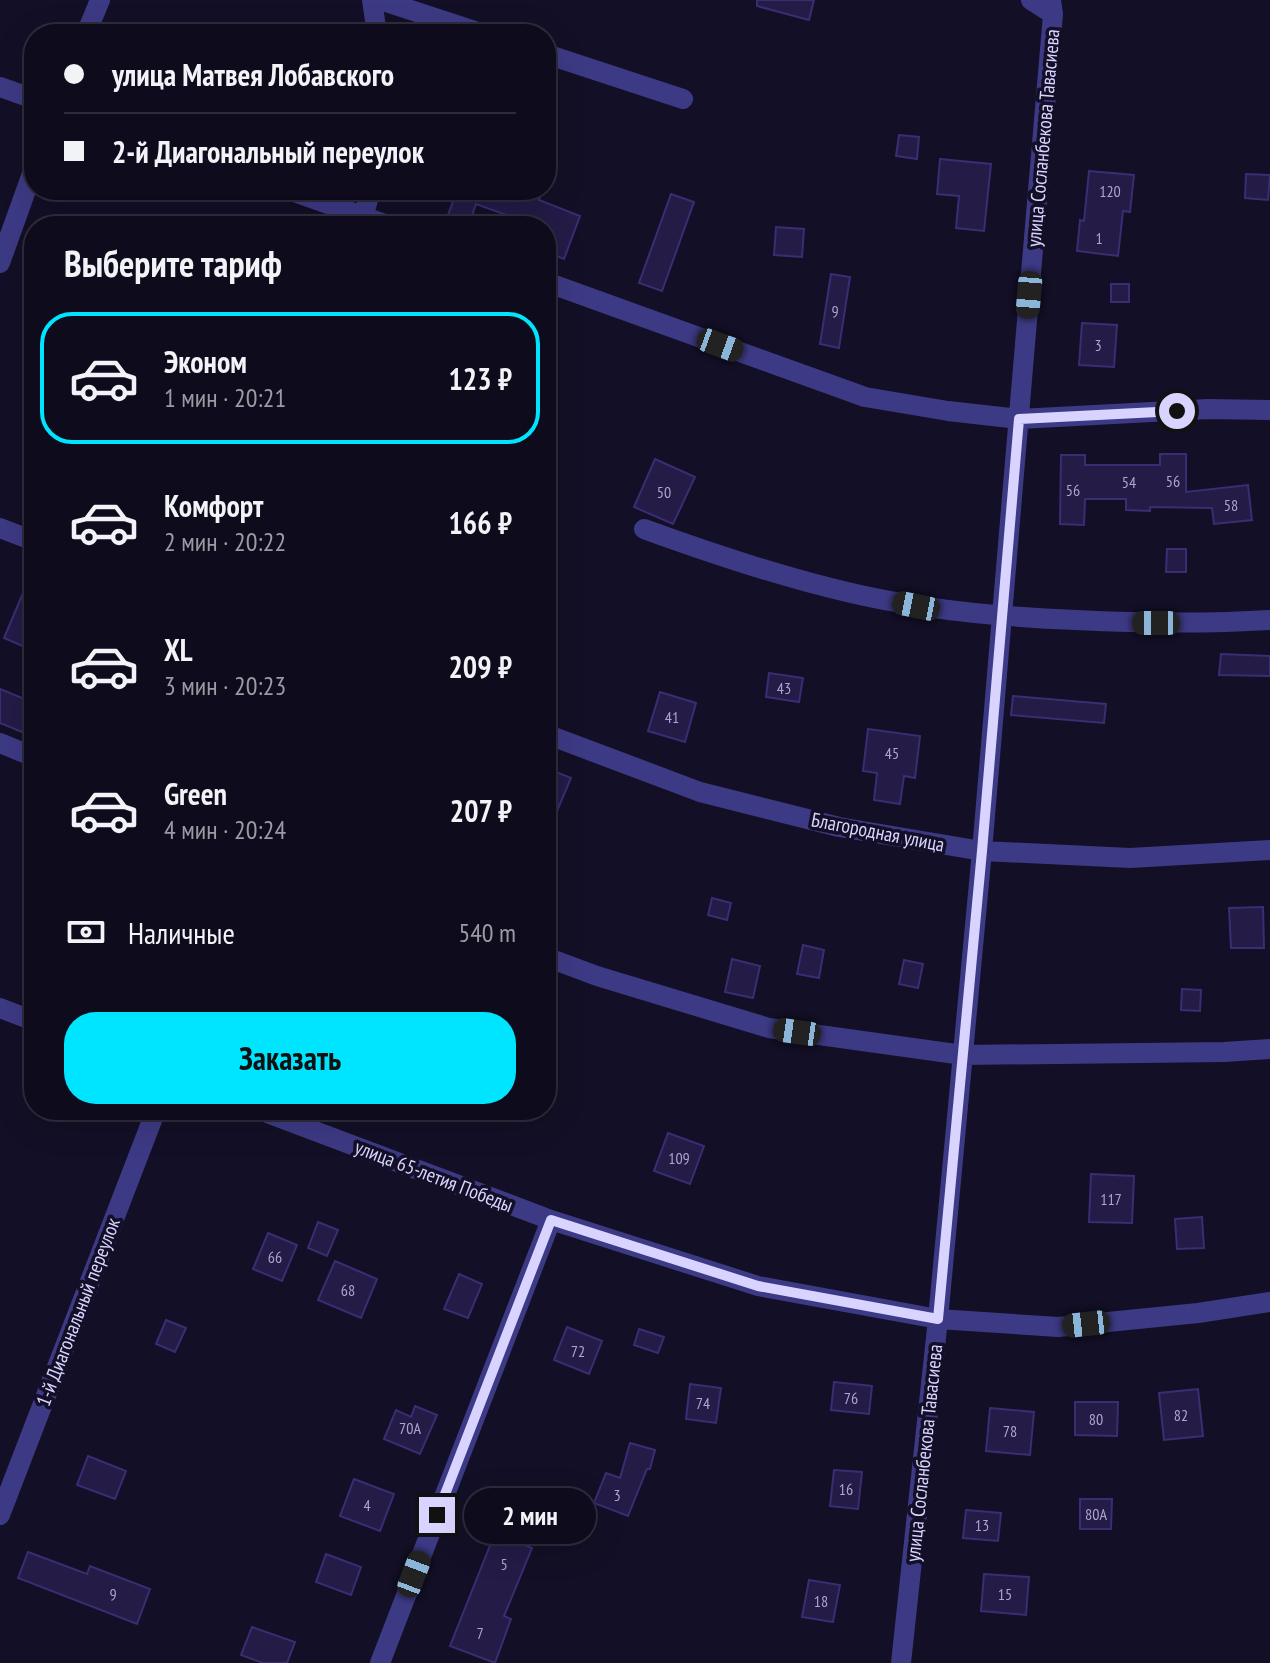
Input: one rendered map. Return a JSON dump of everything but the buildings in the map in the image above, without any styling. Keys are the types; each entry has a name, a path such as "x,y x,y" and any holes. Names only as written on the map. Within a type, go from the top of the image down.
{"street":[{"path":"90,24 100,0"},
{"path":"372,0 376,24"},
{"path":"380,0 453,24"},
{"path":"1031,0 1052,7"},
{"name":"улица Сосланбекова Тавасиева","path":"901,1663 938,1319 982,851 1052,7"},
{"path":"556,57 683,99"},
{"path":"0,87 24,95"},
{"path":"0,263 24,196"},
{"path":"316,200 360,216"},
{"path":"556,286 865,397 1019,419 1208,409 1270,410"},
{"path":"0,528 24,537"},
{"path":"644,529 725,558 846,592 916,606 1001,617 1132,623 1270,620"},
{"name":"Благородная улица","path":"556,738 700,792 839,827 982,851 1130,858 1270,850"},
{"path":"0,743 24,753"},
{"path":"556,961 769,1028 963,1055 1270,1049"},
{"path":"0,1008 24,1017"},
{"name":"1-й Диагональный переулок","path":"0,1515 152,1120"},
{"name":"улица 65-летия Победы","path":"286,1120 551,1220 758,1286 938,1319 1058,1327 1198,1313 1270,1302"},
{"path":"380,1663 551,1220"}],"route":[{"path":"437,1515 551,1220 758,1286 938,1319 1019,419 1177,411"}]}
